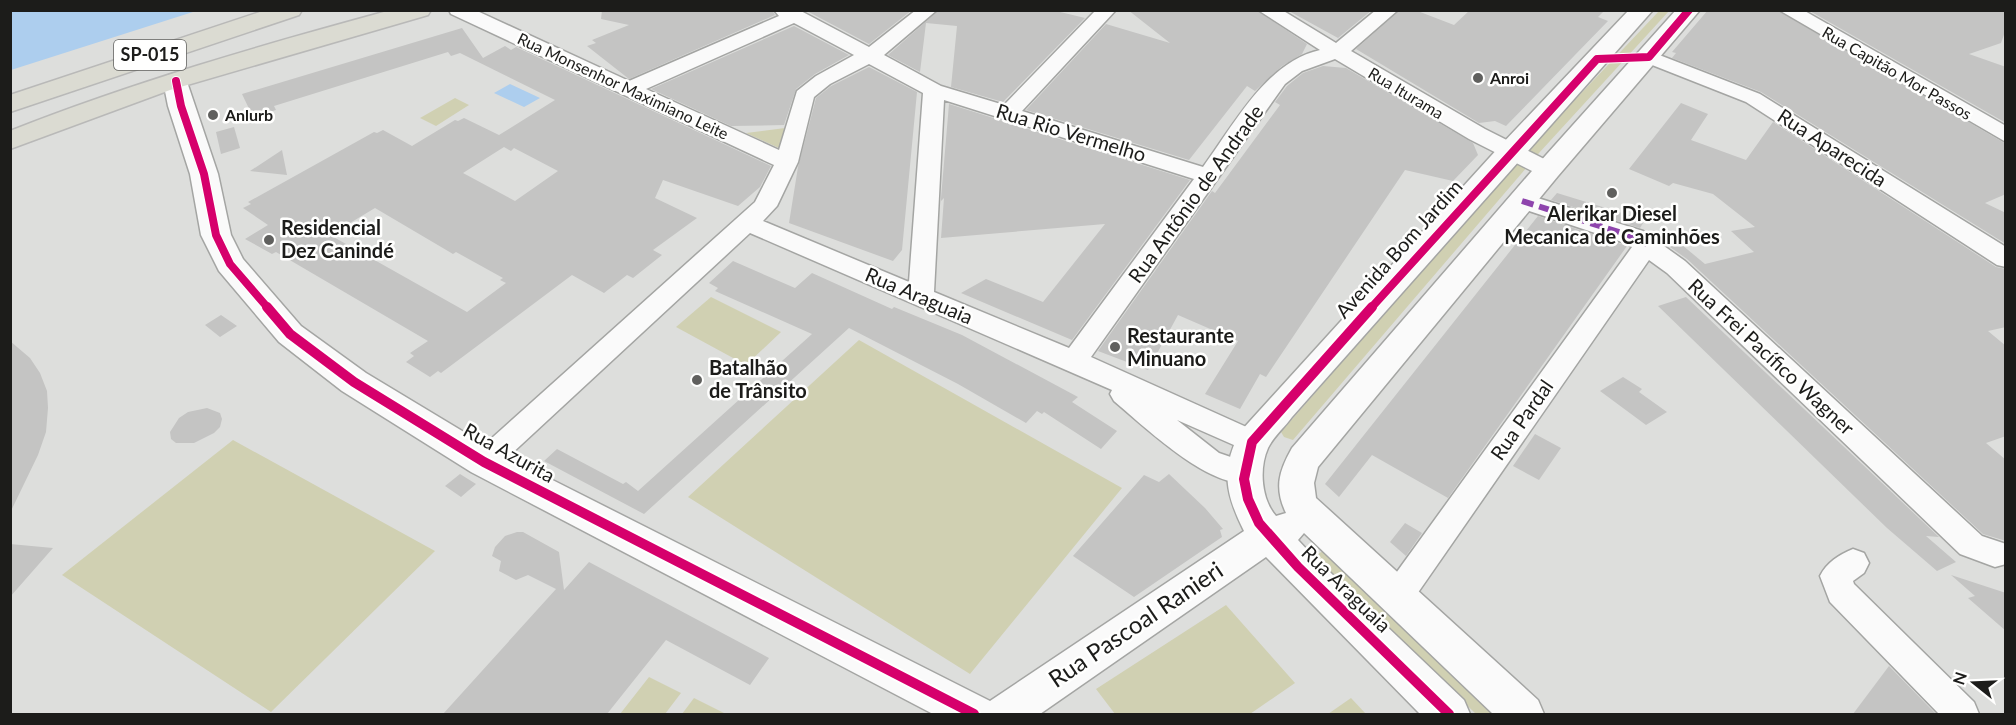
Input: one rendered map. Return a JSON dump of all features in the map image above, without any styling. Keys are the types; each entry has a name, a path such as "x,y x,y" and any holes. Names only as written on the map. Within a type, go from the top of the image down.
{"highway":[{"name":"SP-015","path":"10,104 71,81 291,10"},
{"path":"10,125 128,81 276,32 362,10"},
{"path":"10,141 176,81 306,41 420,10"}],"main road":[{"name":"Avenida Bom Jardim","path":"1248,458 1510,152 1642,10"},
{"path":"1248,458 1273,477 1299,468 1305,458 1548,170 1689,10"},
{"name":"Rua Azurita","path":"176,81 181,106 204,174 216,235 230,264 290,334 354,382 484,462 974,714"},
{"name":"Rua Araguaia","path":"1248,458 1248,499 1268,536 1449,714"},
{"name":"Rua Araguaia","path":"1299,468 1296,480 1297,499 1302,508 1523,714"},
{"name":"Rua Pascoal Ranieri","path":"1005,714 1268,536 1297,526 1311,527 1337,541"}],"street":[{"name":"Rua Monsenhor Maximiano Leite","path":"458,10 787,162"},
{"path":"484,462 749,224 765,207 787,162 804,95 823,80 870,57 928,10"},
{"path":"1008,113 1107,10"},
{"name":"Rua Iturama","path":"1267,10 1510,152 1548,170"},
{"path":"1337,52 1389,10"},
{"name":"Rua Capitão Mor Passos","path":"1800,12 2006,135"},
{"path":"630,88 789,13"},
{"name":"Rua Rio Vermelho","path":"789,13 934,90 1208,176"},
{"name":"Rua Antônio de Andrade","path":"1082,364 1208,176 1278,80 1295,67 1315,57 1337,52"},
{"name":"Rua Aparecida","path":"1649,57 1753,98 2006,259"},
{"path":"921,297 934,90"},
{"name":"Rua Frei Pacífico Wagner","path":"1522,201 1634,237 1647,244 1676,267 1971,545 1995,554"},
{"name":"Rua Araguaia","path":"749,224 1082,364 1209,461 1248,458"},
{"name":"Rua Pardal","path":"1397,597 1647,244"},
{"path":"1853,563 1836,576 1841,592 1962,714"}],"green space":[{"path":"1659,11 1669,11 1539,153 1293,440 1284,437 1281,432 1521,157"},
{"path":"455,98 469,105 436,126 420,118"},
{"path":"785,128 779,148 746,133"},
{"path":"711,297 781,332 746,365 676,327"},
{"path":"859,340 1122,488 970,674 688,497"},
{"path":"233,440 435,551 271,712 62,575"},
{"path":"1323,551 1495,714 1476,714 1313,557"},
{"path":"1226,605 1295,683 1250,714 1115,714 1096,689"},
{"path":"649,677 681,693 665,714 620,714"},
{"path":"694,698 726,714 682,714"},
{"path":"1351,698 1366,714 1328,714"}],"water":[{"path":"16,10 196,11 11,70 11,12"},
{"path":"510,84 540,98 524,107 494,93"}],"building":[{"path":"602,10 772,10 775,15 629,79 587,46 596,43 592,40 629,25 601,19"},
{"path":"805,10 912,10 869,44"},
{"path":"939,10 1052,10 1085,18 1003,102 951,87 957,26 926,23 920,72 888,55"},
{"path":"1128,10 1256,10 1307,44 1302,54 1282,66 1255,91 1247,86 1189,160 1026,110 1106,24 1170,43"},
{"path":"1287,10 1372,10 1338,38"},
{"path":"1400,10 1415,10 1454,25 1470,10 1605,10 1598,17 1608,21 1506,126 1495,121 1479,123 1356,49"},
{"path":"1708,10 1777,10 2006,144 2006,194 1985,203 2006,213 2006,244 1761,92 1672,58 1676,53 1672,52"},
{"path":"1808,10 2006,10 2006,29 2001,43 1969,54 2006,67 2006,123"},
{"path":"794,26 849,55 815,74 796,89 784,125 731,126 651,89"},
{"path":"462,28 483,58 505,46 511,50 516,47 771,166 760,187 738,206 663,180 655,198 697,218 653,250 662,255 633,278 627,275 604,293 572,275 441,373 438,371 430,377 406,362 414,356 410,353 428,341 276,252 272,254 245,239 268,225 243,208 251,204 248,202 374,132 383,130 412,146 455,120 464,118 499,135 555,100 460,53 451,56 448,52 274,106 276,110 253,117 242,94","holes":["504,147 511,151 514,148 558,171 515,201 463,173","375,208 453,254 456,252 503,278 500,280 506,283 467,312 330,235"]},
{"path":"1323,66 1346,68 1473,143 1478,155 1453,181 1405,170 1266,377 1260,374 1240,409 1205,394 1238,341 1178,315 1148,370 1098,351 1212,191 1215,193 1280,105 1275,102 1287,86 1303,73"},
{"path":"869,67 917,92 902,250 893,261 789,223 798,167 816,98 831,86"},
{"path":"1681,103 1708,114 1691,140 1746,160 1773,122 1996,267 2006,269 2006,327 1988,331 2006,346 2006,436 1986,443 2006,460 2006,541 1983,534 1687,259 1670,247 1676,240 1705,264 1754,252 1731,231 1755,227 1713,194 1673,183 1669,186 1629,169"},
{"path":"949,104 1190,180 1072,340 961,293 986,279 1043,302 1105,224 941,238 944,198 941,201 941,198"},
{"path":"234,127 240,148 221,154 216,132"},
{"path":"282,150 287,175 250,171"},
{"path":"1557,193 1645,220 1640,228 1551,200"},
{"path":"1538,216 1627,246 1448,498 1372,455 1339,497 1325,484"},
{"path":"733,261 795,288 812,273 892,309 894,307 962,335 1078,397 1072,402 1117,431 1101,449 1044,412 1042,414 1037,411 1026,423 958,384 849,328 644,514 544,461 557,449 623,484 626,482 638,491 812,334 715,291 718,288 709,283"},
{"path":"1686,297 1939,537 1926,536 1956,562 1937,571 1887,528 1658,306"},
{"path":"221,315 237,326 220,337 205,325"},
{"path":"10,341 30,358 40,373 47,391 48,408 46,432 38,455 10,513"},
{"path":"1623,377 1642,389 1639,392 1667,412 1646,425 1600,391"},
{"path":"207,408 220,413 222,419 220,427 214,433 194,443 176,443 171,439 170,432 179,418 188,412"},
{"path":"1535,434 1561,448 1539,480 1513,466"},
{"path":"460,474 476,484 461,497 445,486"},
{"path":"1169,474 1205,508 1223,529 1220,530 1222,537 1134,597 1073,556 1144,475 1159,482"},
{"path":"1405,523 1422,533 1406,556 1390,542"},
{"path":"523,532 559,552 564,590 589,562 769,658 750,685 666,640 607,714 443,714 556,589 528,575 516,580 499,571 501,561 492,556 495,547 505,536"},
{"path":"10,544 53,548 10,597"},
{"path":"1951,575 2006,593 2006,631 1968,598 1975,596"},
{"path":"1889,666 1936,714 1853,714"}],"marked path":[{"path":"1522,201 1634,237 1647,244"}],"cycle path":[{"path":"1449,714 1298,567 1259,523 1248,499 1244,479 1252,442 1510,152 1597,59 1649,57 1689,10"},
{"path":"176,81 181,106 204,174 216,235 230,264 290,334 354,382 484,462 974,714"}],"place":[{"name":"Anroi","path":"1478,78"},
{"name":"Anlurb","path":"213,115"},
{"name":"Alerikar Diesel Mecanica de Caminhões","path":"1612,193"},
{"name":"Residencial Dez Canindé","path":"269,240"},
{"name":"Restaurante Minuano","path":"1115,347"},
{"name":"Batalhão de Trânsito","path":"697,380"}]}
